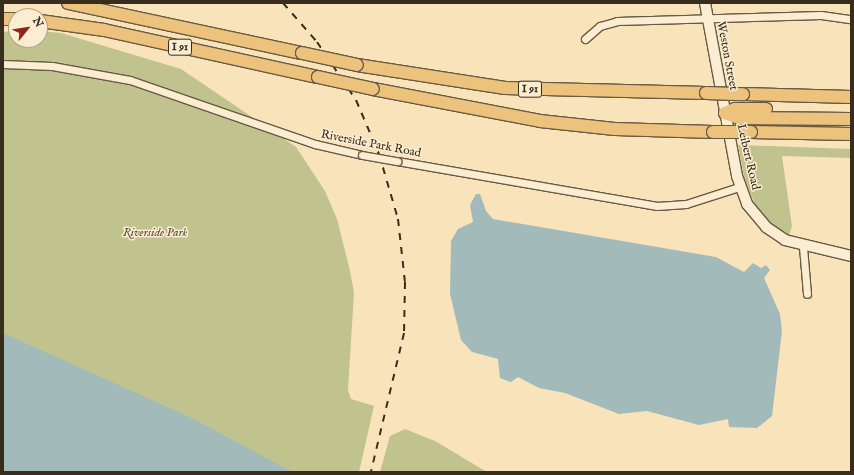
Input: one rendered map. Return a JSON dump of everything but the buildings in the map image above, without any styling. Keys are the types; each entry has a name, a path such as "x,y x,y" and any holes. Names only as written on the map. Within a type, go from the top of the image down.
{"highway":[{"name":"I 91","path":"68,3 357,65 505,88 850,97"},
{"name":"I 91","path":"48,22 99,29 372,90 540,121 615,129 849,135"},
{"path":"725,113 740,109 851,112"},
{"path":"725,113 739,118 851,119"}],"street":[{"name":"Weston Street","path":"704,3 725,113"},
{"path":"585,39 600,26 617,21 823,15 851,19"},
{"name":"Riverside Park Road","path":"3,64 52,66 130,80 315,144 362,155 653,206 686,204 739,187"},
{"name":"Leibert Road","path":"725,113 739,187 750,209 766,227 803,247 851,256"},
{"path":"803,247 807,294"}],"green space":[{"name":"Riverside Park","path":"3,32 8,32 8,48 48,48 48,32 61,33 181,69 296,147 325,191 337,219 350,271 354,293 348,390 351,399 374,406 359,472 255,472 3,357"},
{"path":"738,145 851,149 851,158 782,156 792,226 789,236 770,223 755,204 745,181"},
{"path":"405,429 435,441 487,472 380,472 390,436"}],"water":[{"path":"476,194 480,194 486,211 493,219 716,257 744,272 753,263 761,268 766,265 770,270 764,278 780,314 782,331 772,416 757,428 729,427 728,419 699,425 647,411 619,414 565,393 539,388 518,377 511,382 500,378 498,359 472,352 461,340 450,294 451,241 458,229 473,222 470,205"},
{"path":"3,333 192,418 292,472 3,472"}],"railway":[{"path":"283,3 317,42 356,100 379,154 398,219 405,282 404,333 371,472"}]}
